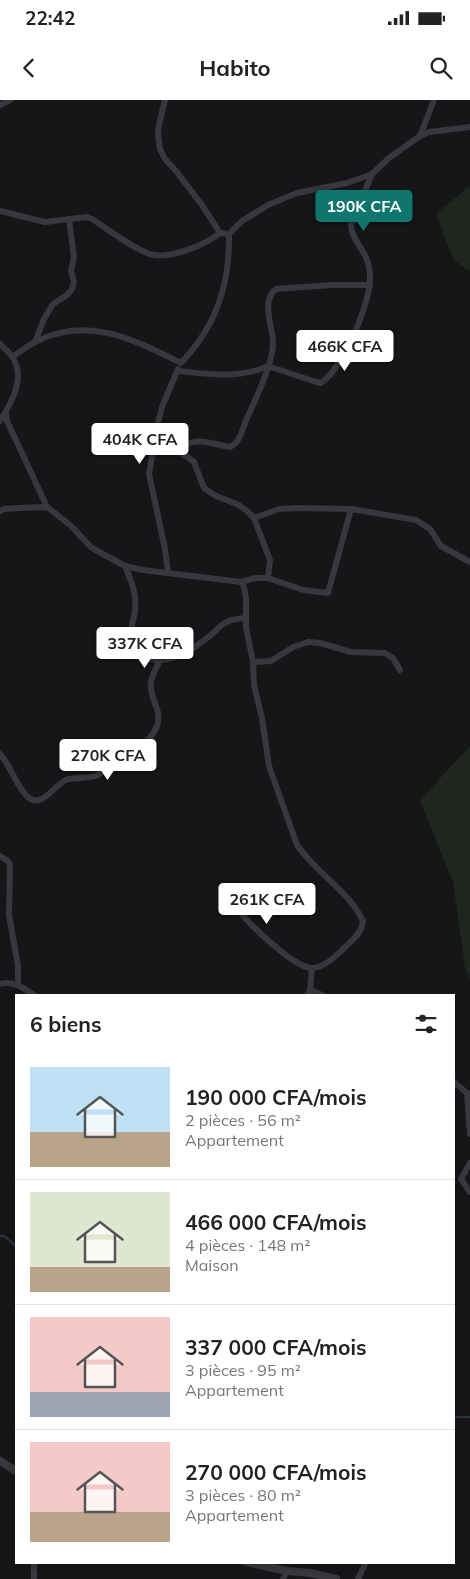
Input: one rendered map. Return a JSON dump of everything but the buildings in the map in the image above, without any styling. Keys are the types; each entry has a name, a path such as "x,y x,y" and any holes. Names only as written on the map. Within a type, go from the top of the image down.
{"street":[{"path":"0,105 10,100"},
{"path":"165,100 158,134 162,154 202,204 220,233"},
{"path":"420,136 434,100"},
{"path":"168,573 165,549 149,474 153,446 162,407 180,363 195,347 212,320 221,298 230,256 229,234 242,220 268,205 297,193 347,183 372,174 389,158 420,136 429,132 470,127"},
{"path":"178,371 240,374 258,371 268,366 316,382 321,383 327,379 353,338 370,285 368,262 364,250 353,235 351,225 372,174"},
{"path":"0,211 45,222 87,217 153,255 168,254 192,248 210,241 220,233 229,234"},
{"path":"35,342 44,319 53,304 72,289 74,282 71,270 74,256 69,220"},
{"path":"176,451 191,442 198,441 230,447 237,442 255,402 268,366 273,343 268,307 272,292 276,289 314,286 370,285"},
{"path":"12,357 35,342 62,331 93,330 126,337 180,363"},
{"path":"0,344 12,357 19,375 14,396 0,421"},
{"path":"6,412 7,421 47,507 70,524 92,548 125,566 143,570 241,582 256,578 268,578 295,588 328,594 351,509"},
{"path":"153,446 176,451 188,457 194,462 204,488 237,504 254,518 270,560 268,578"},
{"path":"0,511 47,507"},
{"path":"254,518 279,509 351,509 416,520 430,529 441,546 470,562"},
{"path":"125,566 133,585 135,597 130,638 131,649 137,655 160,660 186,653 226,622 246,618"},
{"path":"221,886 244,917 271,943 301,965 312,968 324,964 336,956 357,935 362,927 363,921 360,913 330,878 304,854 298,845 269,766 262,718 254,685 253,662 246,618 246,598 241,582"},
{"path":"253,662 271,661 293,647 308,642 320,643 351,652 385,652 393,658 400,670"},
{"path":"0,754 9,765 25,795 34,800 42,800 54,788 68,780 95,776 134,752 154,733 159,715 150,682 160,660"},
{"path":"0,856 10,864 9,915 18,966 18,985"},
{"path":"309,992 312,968"},
{"path":"0,984 6,982 18,985 32,994"},
{"path":"455,1083 468,1094 470,1134"},
{"path":"470,1163 461,1179 470,1192"},
{"path":"0,1461 15,1469"},
{"path":"34,1564 34,1579"},
{"path":"255,1564 336,1579"},
{"path":"358,1579 365,1564"},
{"path":"283,1579 287,1571"}],"shaded area":[{"path":"468,187 470,189 470,272 453,259 436,214"},
{"path":"470,746 470,979 465,967 453,882 420,800"}],"waterway":[{"path":"0,1236 4,1236 15,1245"},
{"path":"455,1417 470,1417"}]}
